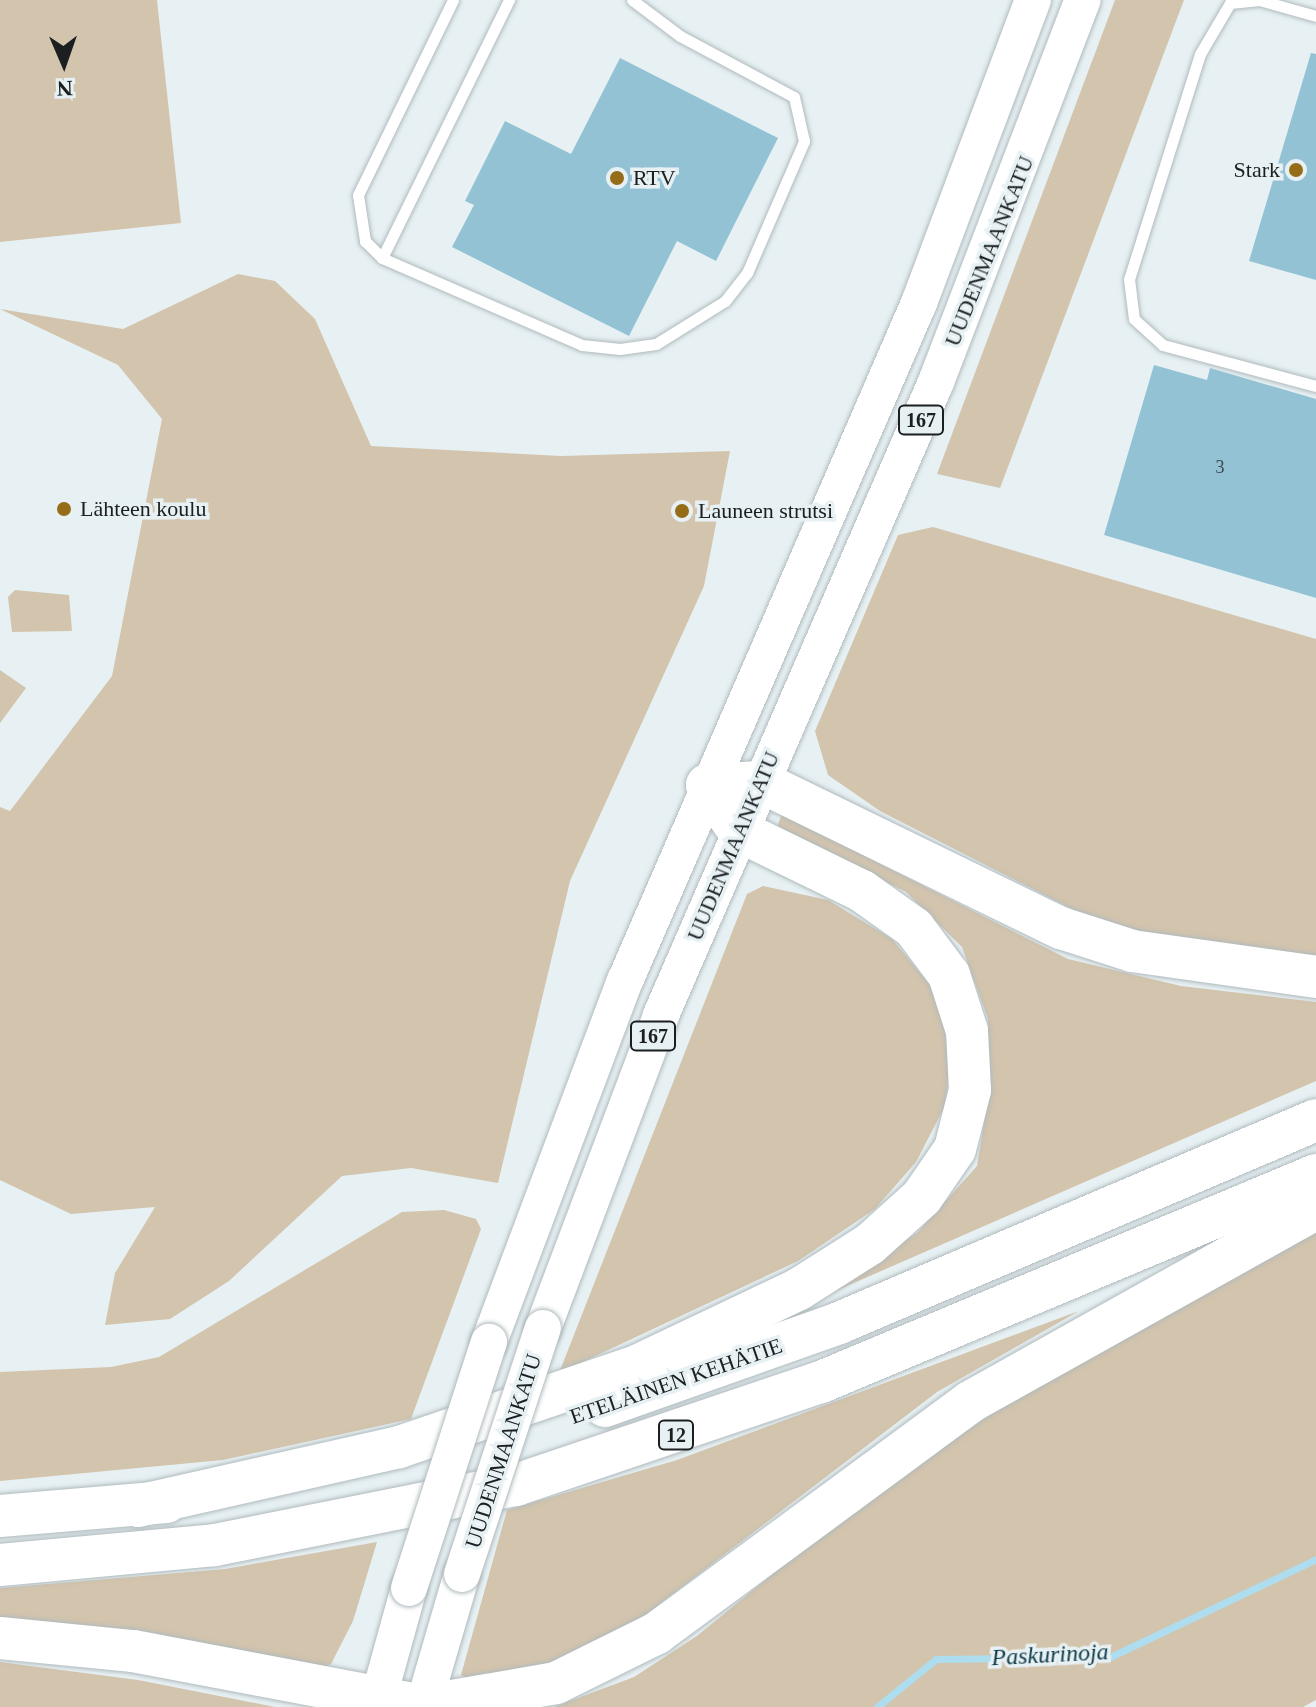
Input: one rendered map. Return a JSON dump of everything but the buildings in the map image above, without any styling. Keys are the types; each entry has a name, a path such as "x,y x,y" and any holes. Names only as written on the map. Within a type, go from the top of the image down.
{"highway":[{"path":"707,785 761,782 1061,928 1213,967 1316,977"},
{"path":"138,1506 399,1447 637,1366 799,1289 870,1244 922,1197 955,1149 970,1090 967,1031 949,975 914,928 862,891 739,831 707,785"},
{"name":"ETELÄINEN KEHÄTIE","path":"0,1516 138,1506 396,1464 518,1435 703,1375 1316,1120"},
{"name":"12","path":"0,1565 215,1545 516,1485 821,1382 1316,1175"},
{"path":"0,1638 133,1651 377,1703 423,1707 508,1696 608,1664 970,1402 1316,1209"}],"main road":[{"name":"UUDENMAANKATU","path":"377,1703 409,1588 489,1342 707,785 913,317 1033,0"},
{"name":"UUDENMAANKATU","path":"423,1707 462,1574 543,1328 739,831 936,382 1083,0"}],"lane":[{"path":"453,0 358,195 358,226 382,258 582,345 656,344 725,301 747,273 804,141 794,97 680,36 632,0"},
{"path":"382,258 509,0"},
{"path":"1316,16 1259,0 1230,3 1200,54 1129,279 1134,319 1163,345 1316,386"}],"shaded area":[{"path":"0,0 157,0 181,223 0,242"},
{"path":"1115,0 1184,0 1000,488 937,474"},
{"path":"238,274 275,281 315,319 371,446 561,456 730,451 704,586 570,881 498,1183 411,1168 342,1176 229,1281 170,1319 105,1325 115,1273 155,1207 71,1214 0,1180 0,807 10,811 112,676 162,419 118,365 0,309 123,329"},
{"path":"933,527 1316,639 1316,955 1229,950 1101,924 880,811 828,775 815,731 898,535"},
{"path":"15,590 69,595 72,631 12,632 8,597"},
{"path":"0,670 26,688 0,723"},
{"path":"782,814 1068,959 1181,986 1316,1002 1316,1081 824,1296 918,1232 977,1166 987,1105 988,1019 962,947 906,892 777,827"},
{"path":"763,886 828,900 892,939 931,986 951,1047 946,1104 916,1162 875,1209 798,1261 559,1373 747,894"},
{"path":"444,1210 476,1219 481,1229 411,1419 223,1460 0,1481 0,1372 111,1367 159,1357 402,1212"},
{"path":"1316,1232 1316,1700 1303,1707 554,1707 634,1677 697,1636 865,1498 1029,1389"},
{"path":"1079,1311 937,1392 618,1636 559,1661 470,1681 461,1675 507,1510 677,1460"},
{"path":"377,1542 353,1621 331,1664 319,1670 0,1626 0,1588 225,1569"},
{"path":"0,1662 138,1680 275,1707 0,1707"}],"waterway":[{"name":"Paskurinoja","path":"877,1707 936,1659 1110,1657 1316,1559"}],"place":[{"name":"Stark","path":"1296,170"},
{"name":"RTV","path":"617,178"},
{"name":"Lähteen koulu","path":"64,509"},
{"name":"Launeen strutsi","path":"682,511"}]}
